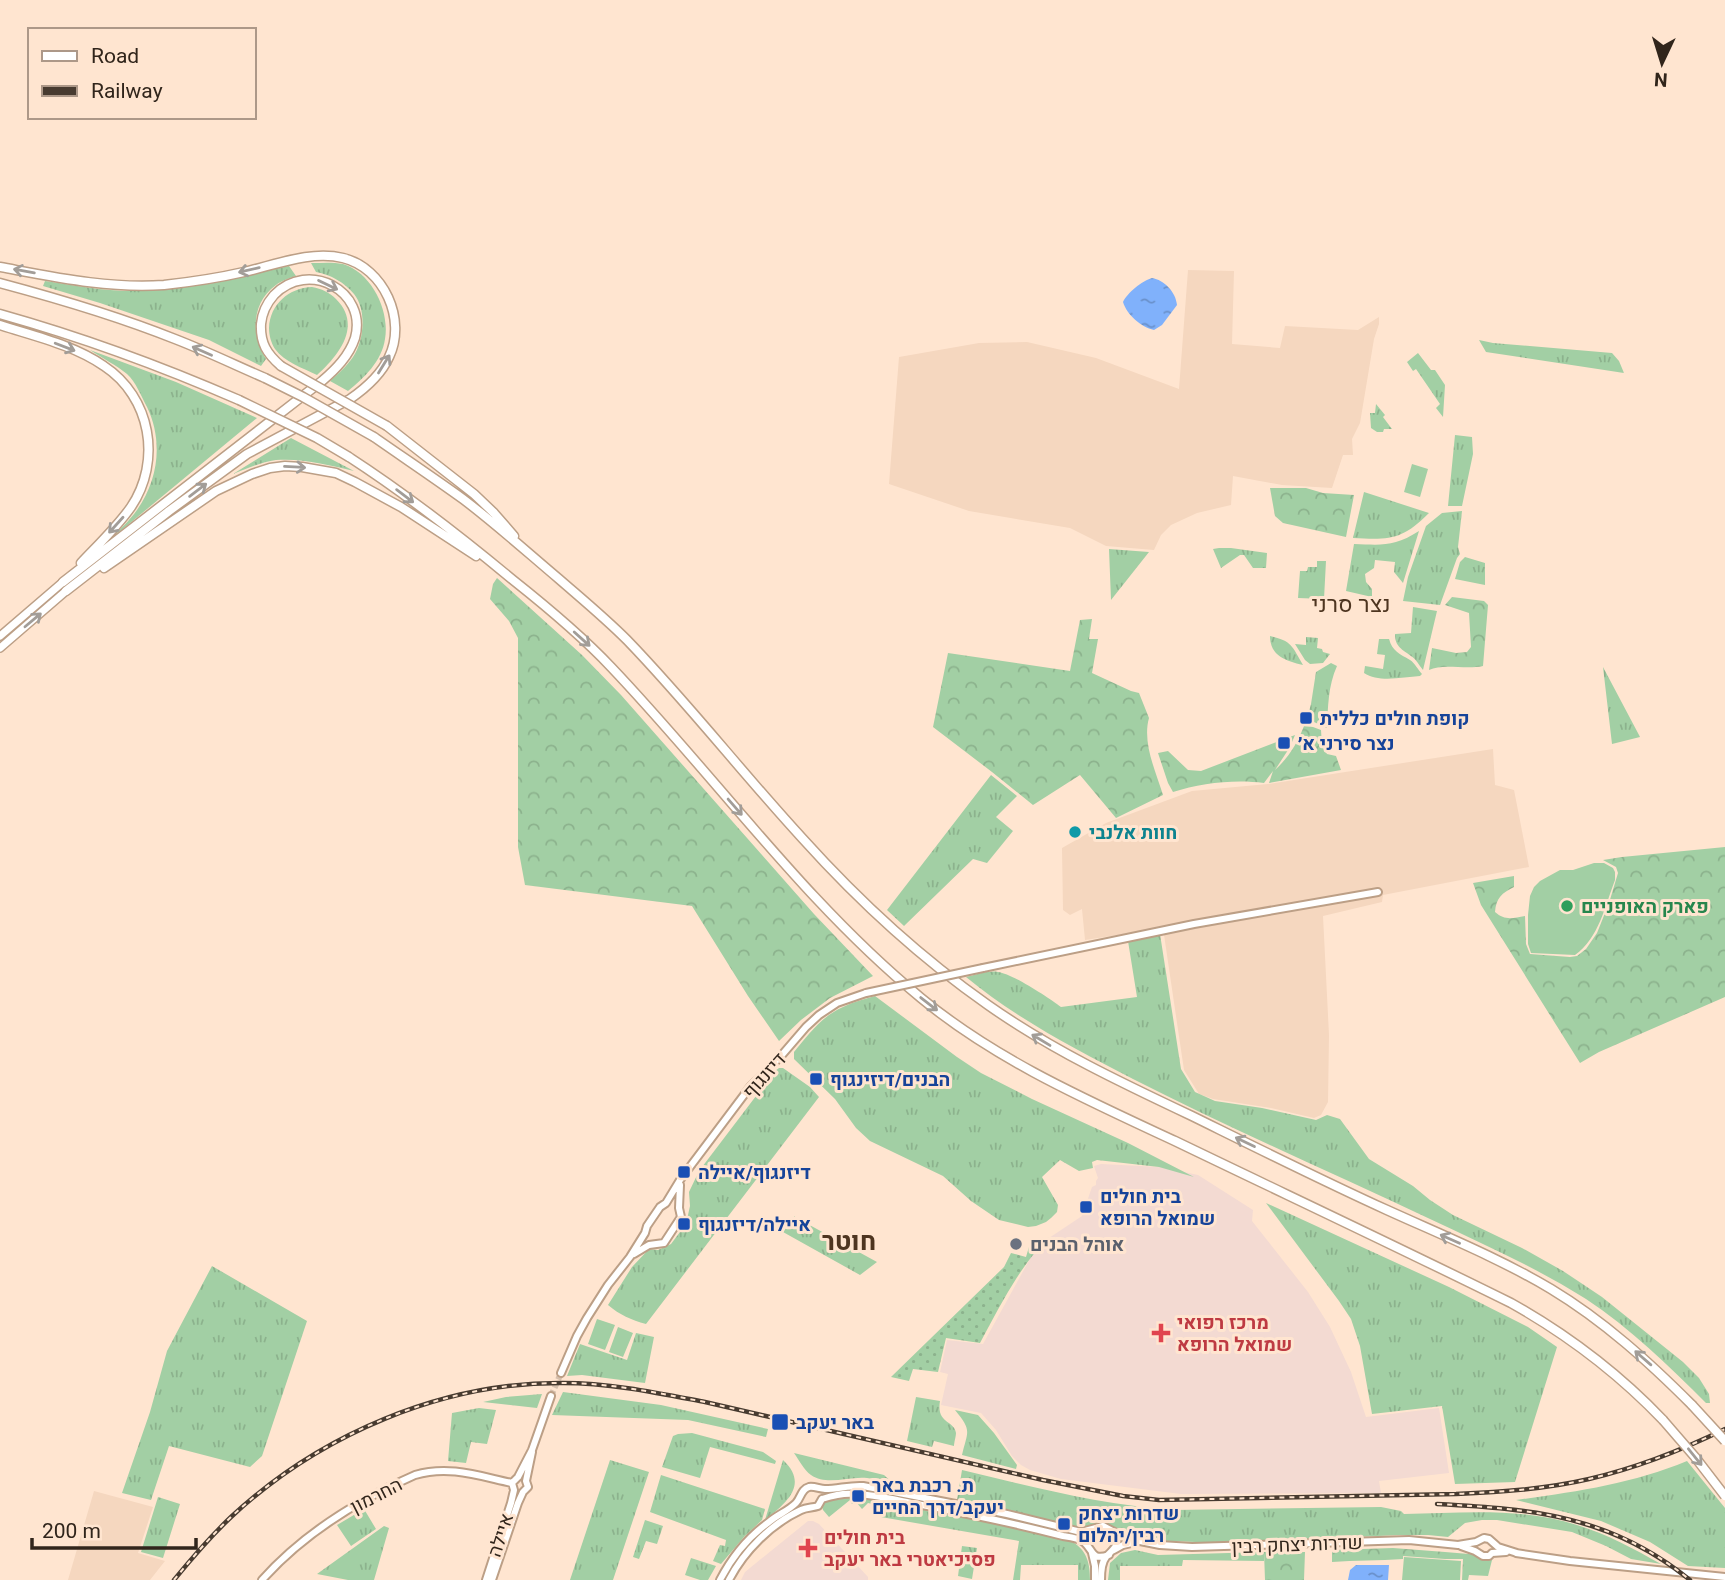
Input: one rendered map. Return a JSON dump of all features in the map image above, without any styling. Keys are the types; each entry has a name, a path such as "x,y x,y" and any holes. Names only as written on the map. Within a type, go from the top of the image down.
{"highway":[{"path":"0,267 93,282 162,285 220,277 291,260 330,256 358,264 372,275 386,293 394,318 394,344 390,355 384,367 364,389 247,454 64,587"},
{"path":"64,587 322,381 344,359 355,336 356,324 349,301 331,284 301,279 279,290 264,309 261,334 263,345 270,357 281,366 387,426 474,494 495,513 527,552"},
{"path":"0,283 66,301 176,339 265,378 374,437 463,499 630,643 841,879 922,954 987,1005 1080,1062 1549,1288 1622,1339 1692,1405 1725,1441"},
{"path":"0,314 53,328 183,376 239,400 317,438 384,480 519,584 609,664 832,914 903,982 966,1032 1070,1090 1546,1322 1600,1362 1663,1420 1725,1496"},
{"path":"0,325 54,343 102,365 118,376 130,391 139,404 145,421 148,465 139,492 121,520 64,587"},
{"path":"64,587 117,560 216,491 252,474 285,466 336,473 355,482 401,507 519,584"}],"main road":[{"path":"0,636 64,587"},
{"path":"0,648 64,587"}],"street":[{"name":"דיזנגוף","path":"666,1203 680,1180 750,1087 806,1027 837,1003 866,993 1194,924 1378,892"},
{"path":"630,1257 644,1247 667,1241 680,1220 680,1180"},
{"path":"561,1373 587,1318 630,1257 658,1209 666,1203 679,1208"},
{"path":"645,1233 648,1240 654,1244"},
{"path":"532,1450 527,1487 518,1493 513,1487 532,1450 551,1396"},
{"name":"החרמון","path":"262,1580 301,1544 343,1512 415,1475 448,1470 513,1487"},
{"path":"518,1477 526,1481"},
{"path":"720,1580 746,1542 794,1504 806,1488 858,1486 1007,1514 1077,1531 1103,1527 1112,1531 1117,1541 1104,1562 1101,1580"},
{"name":"איילה","path":"486,1580 513,1487"},
{"path":"729,1580 749,1550 767,1533 798,1512 818,1506 822,1499 817,1488"},
{"name":"איילה","path":"492,1580 523,1492"},
{"path":"822,1499 844,1494 866,1495 1018,1524 1079,1540 1100,1557 1112,1552"},
{"path":"801,1497 803,1503 809,1507"},
{"path":"1094,1528 1087,1536 1096,1580"},
{"name":"שדרות יצחק רבין","path":"1112,1531 1141,1541 1203,1548 1409,1540 1452,1545 1483,1556 1492,1553 1517,1553 1725,1577"},
{"name":"שדרות יצחק רבין","path":"1452,1545 1476,1542 1484,1538 1517,1553"},
{"name":"שדרות יצחק רבין","path":"1112,1552 1127,1544 1141,1541"},
{"path":"1475,1551 1476,1542"},
{"path":"1492,1553 1493,1544"}],"shaded area":[{"path":"1188,270 1234,271 1232,344 1280,348 1285,326 1358,330 1379,317 1360,423 1352,439 1353,455 1343,455 1332,488 1282,485 1233,476 1231,505 1197,513 1171,525 1161,535 1154,550 1106,546 1070,528 969,511 889,484 899,357 979,343 1027,342 1096,358 1179,389"},
{"path":"1493,749 1495,785 1514,790 1529,867 1383,895 1382,902 1323,916 1329,1035 1328,1102 1321,1115 1314,1118 1199,1094 1184,1070 1163,928 1085,940 1082,909 1070,915 1063,910 1062,848 1106,823 1192,791 1268,784"},
{"name":"מרכז רפואי שמואל הרופא","path":"1101,1164 1160,1167 1198,1175 1253,1210 1252,1221 1308,1292 1330,1327 1351,1372 1366,1417 1439,1408 1449,1473 1379,1481 1381,1493 1181,1494 1061,1479 1021,1465 981,1413 941,1405 948,1374 940,1372 947,1340 983,1344 1037,1246 1082,1216 1098,1178 1094,1166"},
{"path":"94,1491 153,1507 138,1553 165,1561 150,1580 68,1580"},
{"name":"בית חולים פסיכיאטרי באר יעקב","path":"808,1521 819,1524 868,1580 741,1580 745,1572"}],"green space":[{"path":"311,263 339,263 353,269 370,284 382,305 386,328 380,355 348,391 330,381 348,364 360,343 361,308 354,294 346,286 332,277 316,272"},
{"path":"289,266 296,276 276,285 268,292 258,310 256,330 266,359 261,366 209,340 43,286 45,281 110,290 152,290 211,282"},
{"path":"312,287 333,297 344,309 347,320 347,330 339,350 317,375 283,358 272,344 269,331 270,319 282,299 296,290"},
{"path":"1479,340 1612,353 1624,373 1486,352"},
{"path":"90,350 176,382 257,418 112,538 144,498 154,472 157,446 152,420 136,385 130,377"},
{"path":"1418,353 1445,385 1443,417 1436,408 1440,404 1416,369 1413,371 1407,362"},
{"path":"1376,404 1392,429 1377,432 1371,428 1370,413 1375,413"},
{"path":"1455,435 1472,437 1473,454 1462,506 1448,506"},
{"path":"291,438 354,471 315,462 276,460 233,474"},
{"path":"1412,464 1428,469 1420,497 1404,492"},
{"path":"1270,488 1306,488 1323,493 1354,495 1346,537 1283,523 1275,516"},
{"path":"1364,492 1429,513 1411,529 1395,536 1377,539 1353,538"},
{"path":"1462,511 1458,547 1460,554 1440,605 1403,601 1408,577 1426,526 1442,513"},
{"path":"1419,531 1403,583 1394,572 1395,562 1375,560 1374,568 1365,574 1366,582 1372,589 1372,597 1346,591 1354,544 1388,544"},
{"path":"1109,549 1149,552 1111,600"},
{"path":"1213,549 1267,553 1266,568 1253,568 1244,555 1240,555 1221,568"},
{"path":"1465,557 1485,563 1485,585 1455,579 1460,562"},
{"path":"1317,561 1326,561 1324,599 1298,598 1300,571 1317,567"},
{"path":"497,578 582,655 621,695 814,914 873,976 830,998 779,1041 692,906 525,885 518,847 518,638 509,621 490,599"},
{"path":"1452,597 1484,601 1488,605 1483,666 1441,667 1429,670 1432,648 1456,653 1467,652 1471,647 1469,613 1445,605"},
{"path":"1413,607 1437,611 1423,670 1400,647 1395,638 1395,634 1411,633"},
{"path":"1092,619 1089,639 1098,639 1092,673 1139,693 1149,718 1147,737 1163,795 1116,818 1080,775 1033,805 933,727 948,653 1070,671 1080,620"},
{"path":"1270,636 1291,645 1303,665 1276,653"},
{"path":"1306,637 1318,638 1317,648 1330,654 1323,663 1310,664 1305,660 1295,644 1306,645"},
{"path":"1379,639 1389,639 1394,649 1412,661 1422,674 1384,679 1364,673 1365,666 1383,669 1385,655 1377,654"},
{"path":"1331,663 1337,666 1330,689 1327,728 1314,722 1306,723 1316,672"},
{"path":"1603,667 1639,735 1640,737 1612,744"},
{"path":"1304,726 1321,730 1322,746 1327,754 1336,756 1341,770 1269,783 1273,771 1264,783 1218,783 1173,792 1158,753 1168,751 1188,770 1201,771 1295,735 1275,770 1292,750"},
{"path":"991,775 1017,796 996,817 1013,831 987,863 973,859 904,926 887,910"},
{"path":"1725,847 1725,997 1599,1052 1580,1063 1481,905 1473,883 1514,876 1514,887 1500,896 1495,912 1506,918 1525,916 1526,944 1530,954 1577,956 1586,949 1597,933 1618,873 1616,867 1603,860"},
{"name":"פארק האופניים","path":"1594,863 1604,863 1613,868 1615,880 1590,940 1575,955 1531,953 1528,944 1528,915 1534,887 1560,870 1573,870"},
{"path":"1160,934 1181,1069 1195,1092 1215,1101 1316,1120 1327,1115 1340,1119 1369,1159 1453,1215 1522,1248 1602,1297 1683,1362 1699,1378 1709,1394 1710,1403 1706,1403 1618,1322 1567,1288 1490,1247 1133,1079 1026,1020 966,977 990,972 1005,974 1061,1007 1137,997 1128,941"},
{"path":"875,996 981,1073 1194,1177 1159,1167 1097,1160 1092,1162 1093,1168 1079,1171 1060,1160 1042,1177 1058,1205 1057,1212 1051,1218 1028,1227 999,1220 971,1201 943,1176 870,1141 856,1128 835,1099 794,1059 794,1052 828,1015 847,1005"},
{"path":"779,1068 810,1087 819,1097 646,1324 617,1312 608,1305 632,1267 649,1249 658,1250 671,1244 686,1224 690,1206 689,1192 699,1171"},
{"path":"1266,1203 1449,1287 1528,1327 1557,1347 1515,1482 1455,1484 1442,1406 1372,1414 1360,1346 1351,1319"},
{"path":"795,1216 877,1262 860,1275 783,1232"},
{"path":"1049,1237 1019,1274 980,1343 946,1338 938,1372 913,1369 909,1381 891,1377 1004,1267 1011,1253 1026,1257 1031,1240"},
{"path":"212,1266 307,1321 262,1456 250,1467 169,1446 151,1500 122,1493 150,1412 167,1351"},
{"path":"597,1319 615,1325 605,1350 588,1344"},
{"path":"618,1327 633,1333 623,1357 609,1352"},
{"path":"636,1333 654,1337 645,1383 582,1375 567,1376 580,1344 627,1360"},
{"path":"563,1392 661,1405 768,1429 766,1437 688,1420 552,1415"},
{"path":"542,1394 537,1408 483,1402 506,1397"},
{"path":"916,1397 940,1401 939,1408 943,1418 955,1429 954,1446 934,1441 932,1447 907,1441"},
{"path":"479,1408 496,1410 487,1444 471,1442 466,1463 448,1461 452,1413"},
{"path":"955,1410 978,1415 1017,1465 1016,1469 962,1455 967,1431"},
{"path":"692,1433 763,1452 776,1461 775,1464 710,1447 700,1478 662,1467 673,1436"},
{"path":"794,1453 884,1475 894,1484 867,1478 817,1478 806,1470"},
{"path":"610,1460 649,1472 613,1580 570,1580"},
{"path":"783,1460 791,1469 794,1478 792,1493 787,1501 765,1520"},
{"path":"1687,1461 1725,1508 1725,1568 1688,1566 1650,1542 1601,1521 1516,1500 1624,1481"},
{"path":"962,1470 1093,1500 1146,1508 1173,1510 1381,1507 1404,1514 1513,1513 1577,1525 1630,1547 1661,1564 1631,1559 1572,1532 1497,1520 1465,1523 1448,1537 1400,1535 1220,1543 1146,1540 1124,1535 1109,1525 1075,1528 957,1500"},
{"path":"661,1475 765,1509 762,1520 721,1564 713,1561 720,1545 725,1546 726,1540 650,1512"},
{"path":"158,1497 180,1504 163,1558 141,1552"},
{"path":"850,1498 900,1502 1068,1540 1084,1553 1090,1580 1078,1580 1078,1565 1021,1565 1020,1580 1013,1580 1019,1541 881,1517 882,1511 877,1505 868,1503 862,1509 850,1500 829,1517 821,1504 823,1501"},
{"path":"364,1509 376,1529 351,1546 337,1525"},
{"path":"645,1520 663,1526 657,1544 646,1541 639,1559 633,1557"},
{"path":"384,1526 389,1528 374,1580 348,1580 317,1574"},
{"path":"962,1546 977,1548 972,1579 958,1576"},
{"path":"1393,1548 1445,1552 1445,1559 1403,1556 1403,1559 1332,1562 1332,1550"},
{"path":"1135,1550 1158,1555 1264,1552 1264,1561 1183,1560 1182,1566 1120,1566 1120,1580 1108,1580 1110,1563 1121,1553"},
{"path":"1264,1552 1305,1552 1304,1580 1265,1580"},
{"path":"1445,1552 1493,1556 1488,1576 1469,1575 1468,1580 1462,1580 1463,1559 1445,1559"},
{"path":"1404,1557 1461,1561 1460,1580 1402,1580"},
{"path":"691,1558 716,1566 708,1580 685,1575"}],"water":[{"path":"1152,278 1169,287 1177,305 1162,325 1154,330 1135,320 1123,302 1135,288"},
{"path":"1356,1565 1389,1565 1388,1580 1348,1580 1350,1570"}],"tunnel":[{"path":"551,1396 561,1373"}],"railway":[{"path":"174,1580 231,1517 303,1461 343,1438 428,1403 472,1392 518,1385 581,1383 652,1392 1043,1480 1123,1496 1159,1500 1456,1494 1540,1488 1624,1470 1725,1429"},
{"path":"1437,1504 1539,1513 1601,1529 1631,1542 1690,1580"}],"place":[{"name":"קופת חולים כללית","path":"1306,718"},
{"name":"נצר סירני א׳","path":"1284,743"},
{"name":"חוות אלנבי","path":"1075,832"},
{"name":"פארק האופניים","path":"1567,906"},
{"name":"הבנים/דיזינגוף","path":"816,1079"},
{"name":"דיזנגוף/איילה","path":"684,1172"},
{"name":"בית חולים שמואל הרופא","path":"1086,1207"},
{"name":"איילה/דיזנגוף","path":"684,1224"},
{"name":"אוהל הבנים","path":"1016,1244"},
{"name":"מרכז רפואי שמואל הרופא","path":"1161,1333"},
{"name":"באר יעקב","path":"780,1422"},
{"name":"ת. רכבת באר יעקב/דרך החיים","path":"858,1496"},
{"name":"שדרות יצחק רבין/יהלום","path":"1064,1524"},
{"name":"בית חולים פסיכיאטרי באר יעקב","path":"808,1548"}],"district":[{"name":"נצר סרני","path":"1351,604"},
{"name":"חוטר","path":"849,1241"}]}
